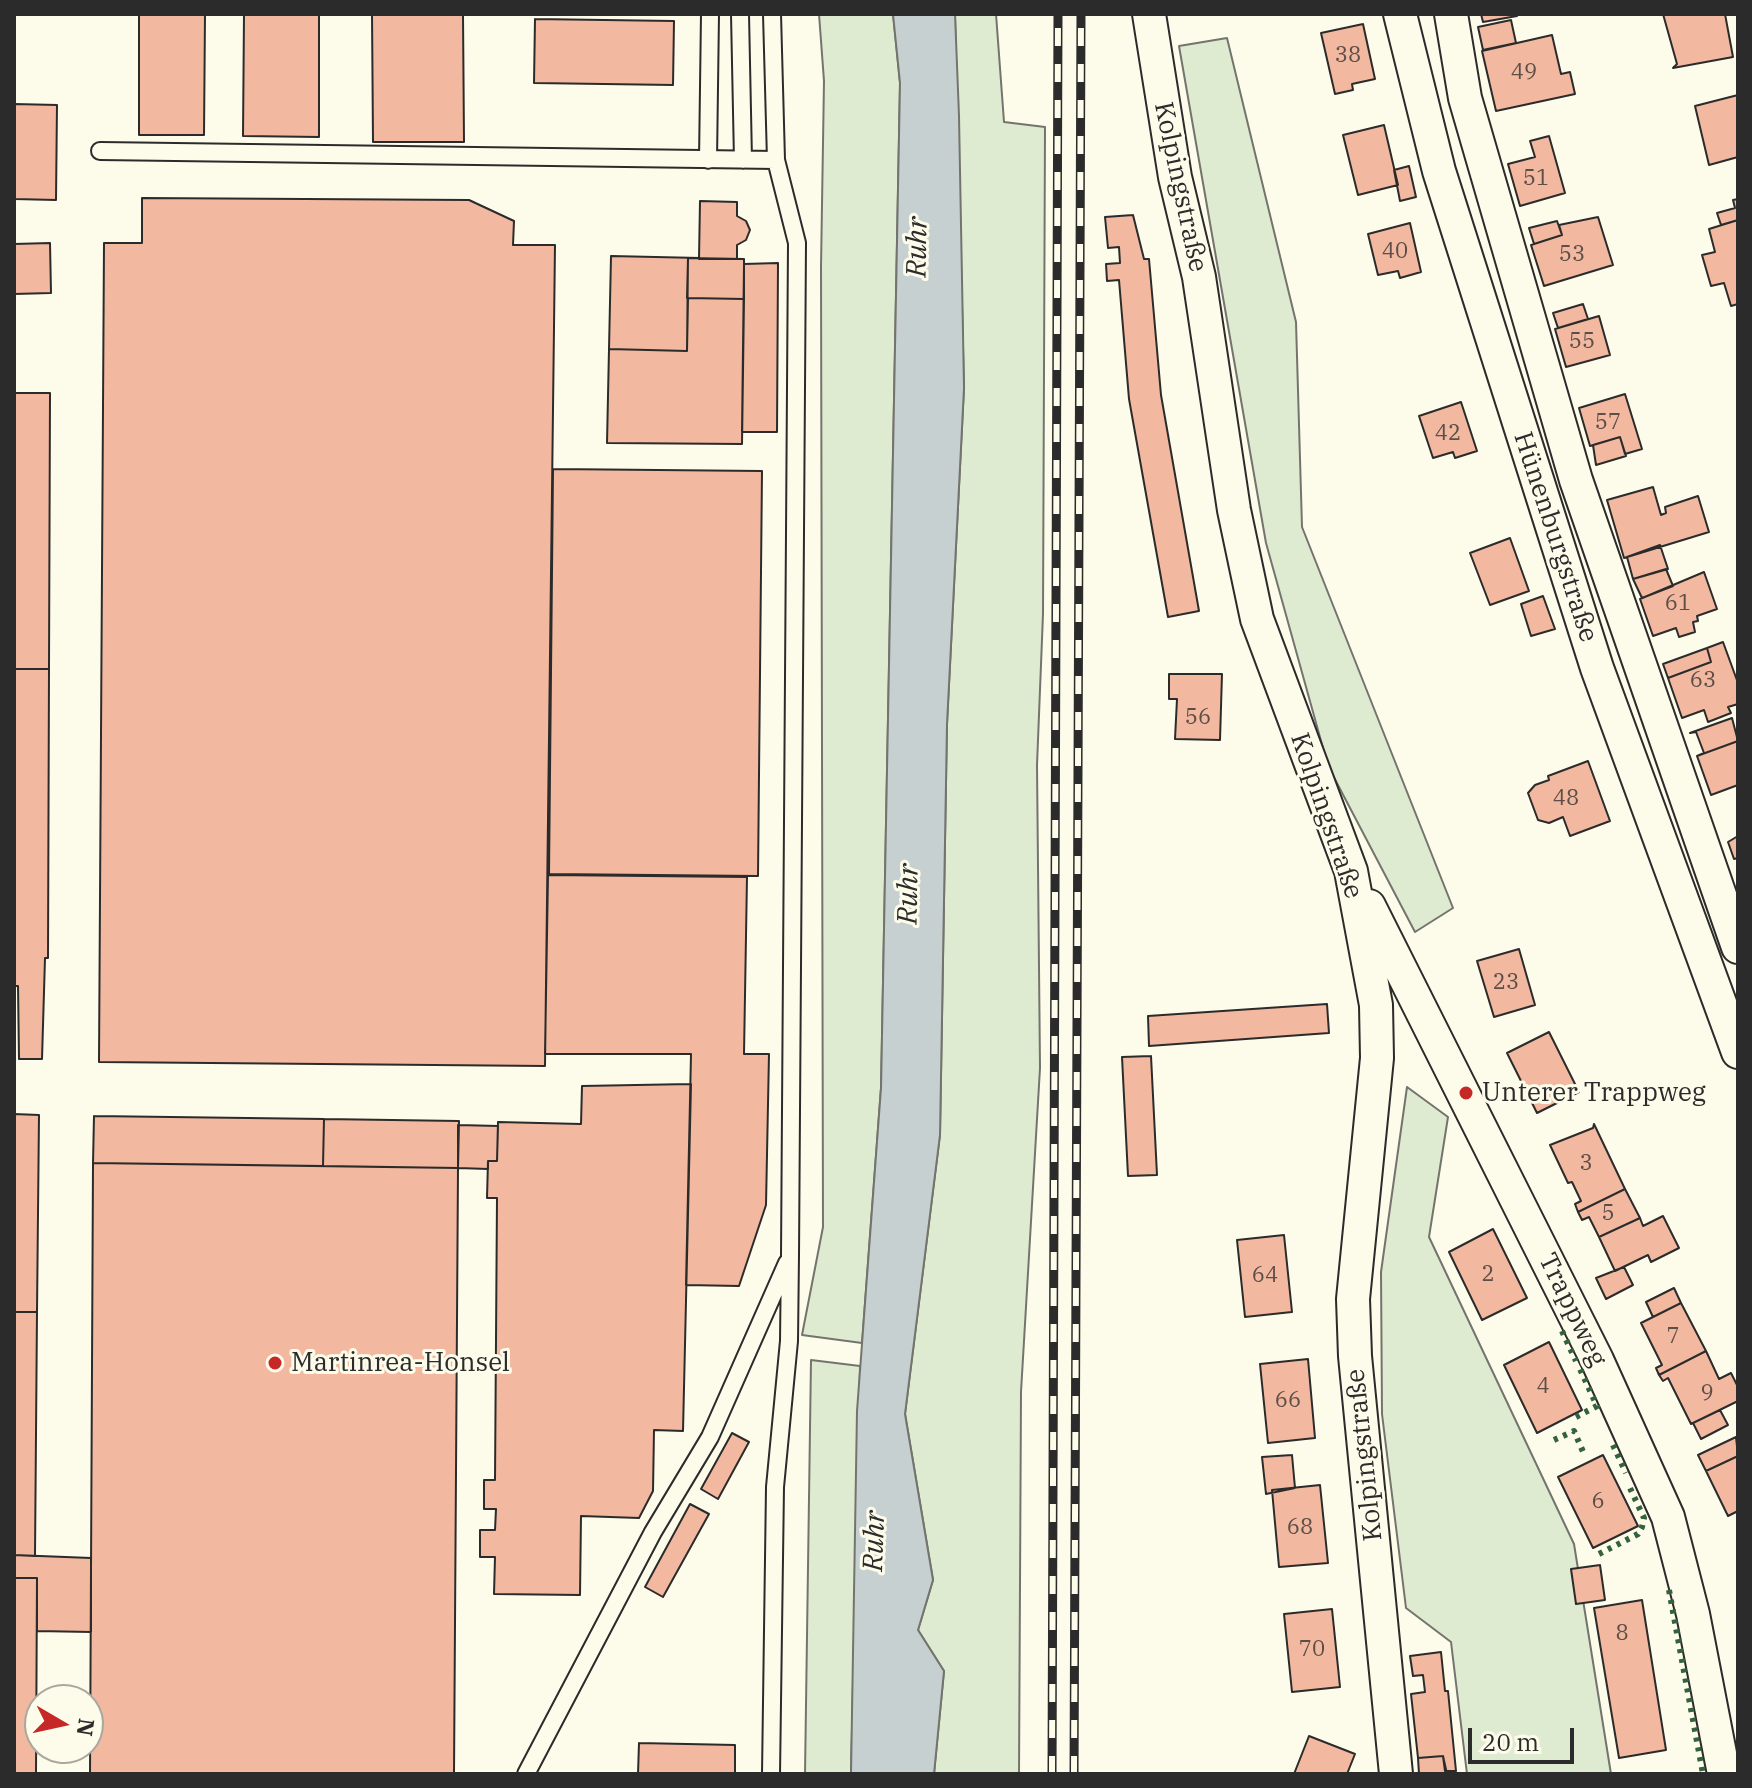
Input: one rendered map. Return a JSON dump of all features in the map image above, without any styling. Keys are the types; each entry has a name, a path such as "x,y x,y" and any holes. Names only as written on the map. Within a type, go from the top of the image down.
{"street":[{"name":"Kolpingstraße","path":"1149,14 1175,177 1199,277 1234,510 1257,619 1351,871 1376,1005 1377,1058 1353,1299 1355,1356 1396,1774"},
{"name":"Hünenburgstraße","path":"1400,14 1439,171 1597,668 1738,1052"},
{"name":"Hünenburgstraße","path":"1451,14 1465,98 1576,480 1738,947"},
{"name":"Trappweg","path":"1351,871 1597,1360 1668,1517 1693,1614 1724,1774"}],"lane":[{"path":"708,160 710,14"},
{"path":"740,14 743,160"},
{"path":"771,1774 775,1487 789,1341 797,243 776,160 772,14"},
{"path":"100,151 776,160"},
{"path":"526,1774 653,1532 715,1428 790,1255"}],"green space":[{"path":"819,14 893,14 900,83 881,1088 862,1343 802,1335 823,1227 821,267 824,81"},
{"path":"955,14 996,14 1004,122 1045,127 1043,614 1037,765 1040,1068 1021,1392 1019,1774 934,1774 944,1671 918,1630 933,1580 905,1414 940,1135 947,724 964,388"},
{"path":"1227,38 1296,322 1302,527 1453,908 1415,932 1328,766 1266,543 1179,46"},
{"path":"1407,1087 1448,1117 1429,1237 1574,1544 1611,1774 1467,1774 1451,1642 1406,1608 1382,1414 1381,1272"},
{"path":"811,1360 860,1366 851,1774 805,1774"}],"water":[{"name":"Ruhr","path":"893,14 955,14 959,116 964,388 947,724 940,1135 905,1414 933,1580 918,1630 944,1671 934,1774 851,1774 857,1411 881,1088 900,83"}],"building":[{"path":"139,14 205,14 204,135 139,135"},
{"path":"244,14 319,14 319,137 243,136"},
{"path":"372,14 463,14 464,142 373,142"},
{"path":"1481,14 1516,14 1517,16 1483,22"},
{"path":"1663,14 1725,14 1733,57 1673,68 1677,64"},
{"path":"535,19 674,21 673,85 534,83"},
{"path":"1511,20 1516,43 1483,50 1478,27"},
{"path":"1363,24 1375,79 1352,84 1353,90 1335,94 1321,33"},
{"path":"1552,35 1561,74 1570,72 1575,94 1496,111 1482,51"},
{"path":"1738,95 1738,157 1709,165 1695,106"},
{"path":"14,104 57,105 56,200 14,199"},
{"path":"1384,125 1398,185 1358,195 1343,135"},
{"path":"1549,136 1565,193 1520,206 1508,164 1535,157 1530,141"},
{"path":"1409,166 1416,197 1400,201 1394,170"},
{"path":"142,198 469,200 514,221 513,245 555,245 545,1066 99,1062 104,243 142,243"},
{"path":"1738,199 1738,220 1721,225 1717,213 1735,208 1733,200"},
{"path":"700,201 737,202 737,216 746,221 750,230 746,240 737,245 737,259 699,259"},
{"path":"1133,215 1144,259 1149,259 1161,395 1199,611 1168,617 1129,399 1119,280 1107,281 1106,264 1120,263 1119,247 1108,248 1105,217"},
{"path":"1598,217 1613,265 1544,286 1531,245 1562,235 1559,225"},
{"path":"1738,220 1738,304 1731,306 1724,283 1711,286 1702,255 1715,252 1709,229"},
{"path":"1557,221 1562,235 1534,244 1529,228"},
{"path":"1410,223 1421,272 1400,278 1398,271 1378,275 1368,234"},
{"path":"50,243 51,293 14,294 14,244"},
{"path":"611,256 700,258 688,258 687,351 609,349"},
{"path":"688,258 744,259 744,299 687,298"},
{"path":"778,263 777,432 742,432 744,264"},
{"path":"688,298 744,299 742,444 607,443 609,349 687,351"},
{"path":"1583,304 1588,319 1558,328 1553,313"},
{"path":"1599,316 1610,355 1566,367 1555,329"},
{"path":"14,393 50,393 49,669 14,669"},
{"path":"1625,394 1642,449 1625,454 1620,437 1590,446 1579,408"},
{"path":"1461,402 1477,451 1455,458 1453,452 1433,458 1419,416"},
{"path":"1620,437 1626,456 1596,465 1593,445"},
{"path":"553,469 762,471 758,876 549,874"},
{"path":"1653,487 1661,515 1666,513 1665,507 1698,496 1709,532 1624,558 1607,500"},
{"path":"1510,538 1529,591 1490,605 1470,553"},
{"path":"1660,545 1668,569 1633,579 1627,557"},
{"path":"1666,569 1673,586 1642,598 1633,579"},
{"path":"1704,572 1717,609 1697,616 1698,621 1693,622 1695,632 1679,637 1676,628 1653,636 1640,599"},
{"path":"1543,596 1555,629 1531,636 1521,604"},
{"path":"1723,642 1738,683 1738,704 1728,707 1731,713 1708,722 1704,710 1682,718 1668,678 1711,662 1707,648"},
{"path":"1707,648 1711,662 1668,678 1663,664"},
{"path":"14,669 49,669 48,958 45,958 42,1059 19,1059 18,986 14,986"},
{"path":"1169,674 1222,674 1220,740 1175,739 1177,699 1169,699"},
{"path":"1732,718 1738,741 1697,756 1704,753 1696,732 1690,733"},
{"path":"1738,741 1738,785 1711,795 1697,756"},
{"path":"1588,761 1610,821 1570,836 1563,817 1549,823 1538,820 1528,793 1535,785 1549,780 1548,776"},
{"path":"1738,836 1738,858 1734,859 1728,842"},
{"path":"548,875 747,877 744,1054 769,1054 766,1205 739,1286 686,1285 691,1054 545,1054"},
{"path":"1519,949 1535,1005 1494,1017 1477,961"},
{"path":"1327,1004 1329,1033 1149,1046 1148,1016"},
{"path":"1549,1032 1579,1092 1537,1113 1507,1053"},
{"path":"1151,1056 1157,1175 1128,1176 1122,1057"},
{"path":"691,1084 683,1431 654,1430 653,1491 639,1518 581,1516 580,1595 494,1594 495,1557 480,1557 480,1530 495,1530 496,1509 484,1509 484,1480 495,1480 497,1198 487,1198 488,1161 497,1161 498,1122 581,1124 582,1086"},
{"path":"14,1114 39,1115 37,1312 14,1312"},
{"path":"94,1116 324,1119 323,1166 93,1163"},
{"path":"324,1119 459,1121 458,1168 323,1166"},
{"path":"1594,1124 1625,1189 1578,1212 1575,1204 1581,1201 1572,1182 1568,1183 1550,1145 1593,1128"},
{"path":"458,1125 498,1126 497,1161 488,1161 488,1169 458,1168"},
{"name":"Martinrea-Honsel","path":"93,1163 458,1168 454,1774 90,1774 90,1764 104,1764 104,1684 90,1684"},
{"path":"1625,1189 1640,1218 1599,1237 1589,1217 1582,1220 1578,1212"},
{"path":"1663,1216 1679,1248 1651,1262 1648,1255 1615,1271 1599,1237 1640,1218 1643,1226"},
{"path":"1493,1229 1527,1298 1482,1320 1449,1252"},
{"path":"1284,1235 1292,1312 1245,1317 1237,1240"},
{"path":"1624,1267 1633,1285 1606,1299 1596,1278"},
{"path":"1674,1288 1681,1303 1653,1317 1646,1302"},
{"path":"1681,1303 1706,1351 1659,1375 1656,1368 1662,1365 1641,1323"},
{"path":"14,1312 37,1312 35,1556 14,1555"},
{"path":"1549,1342 1582,1410 1537,1433 1504,1365"},
{"path":"1706,1351 1719,1379 1731,1373 1738,1387 1738,1401 1691,1424 1668,1378 1663,1381 1659,1375"},
{"path":"1308,1359 1315,1438 1268,1443 1260,1364"},
{"path":"1720,1410 1728,1425 1701,1439 1693,1423"},
{"path":"732,1433 749,1442 718,1499 701,1489"},
{"path":"1736,1437 1738,1456 1706,1471 1698,1455"},
{"path":"1292,1455 1295,1488 1266,1494 1262,1457"},
{"path":"1603,1455 1638,1526 1593,1548 1558,1477"},
{"path":"1738,1456 1738,1511 1728,1516 1706,1471"},
{"path":"1320,1485 1328,1563 1279,1567 1272,1490"},
{"path":"690,1504 709,1514 663,1597 645,1587"},
{"path":"14,1555 91,1558 91,1632 37,1631 37,1578 14,1578"},
{"path":"1600,1565 1605,1600 1576,1604 1571,1569"},
{"path":"14,1578 37,1578 36,1684 24,1684 24,1764 36,1764 36,1774 14,1774"},
{"path":"1642,1600 1666,1750 1619,1758 1594,1608"},
{"path":"1332,1609 1340,1687 1292,1692 1284,1614"},
{"path":"1441,1652 1456,1771 1445,1771 1443,1756 1418,1758 1411,1694 1425,1692 1423,1675 1413,1676 1410,1656"},
{"path":"1309,1736 1355,1754 1347,1774 1294,1774"},
{"path":"639,1743 735,1745 735,1774 638,1774"},
{"path":"1443,1756 1447,1774 1419,1774 1418,1758"}],"railway":[{"path":"1052,1774 1058,14"},
{"path":"1074,1774 1081,14"}],"hedge":[{"path":"1562,1331 1576,1361"},
{"path":"1576,1417 1597,1406 1580,1369"},
{"path":"1554,1440 1574,1431 1584,1454"},
{"path":"1613,1445 1626,1473"},
{"path":"1599,1554 1638,1534 1642,1527 1644,1518 1629,1486"},
{"path":"1669,1590 1703,1774"}],"place":[{"name":"Unterer Trappweg","path":"1466,1093"},
{"name":"Martinrea-Honsel","path":"275,1363"}]}
